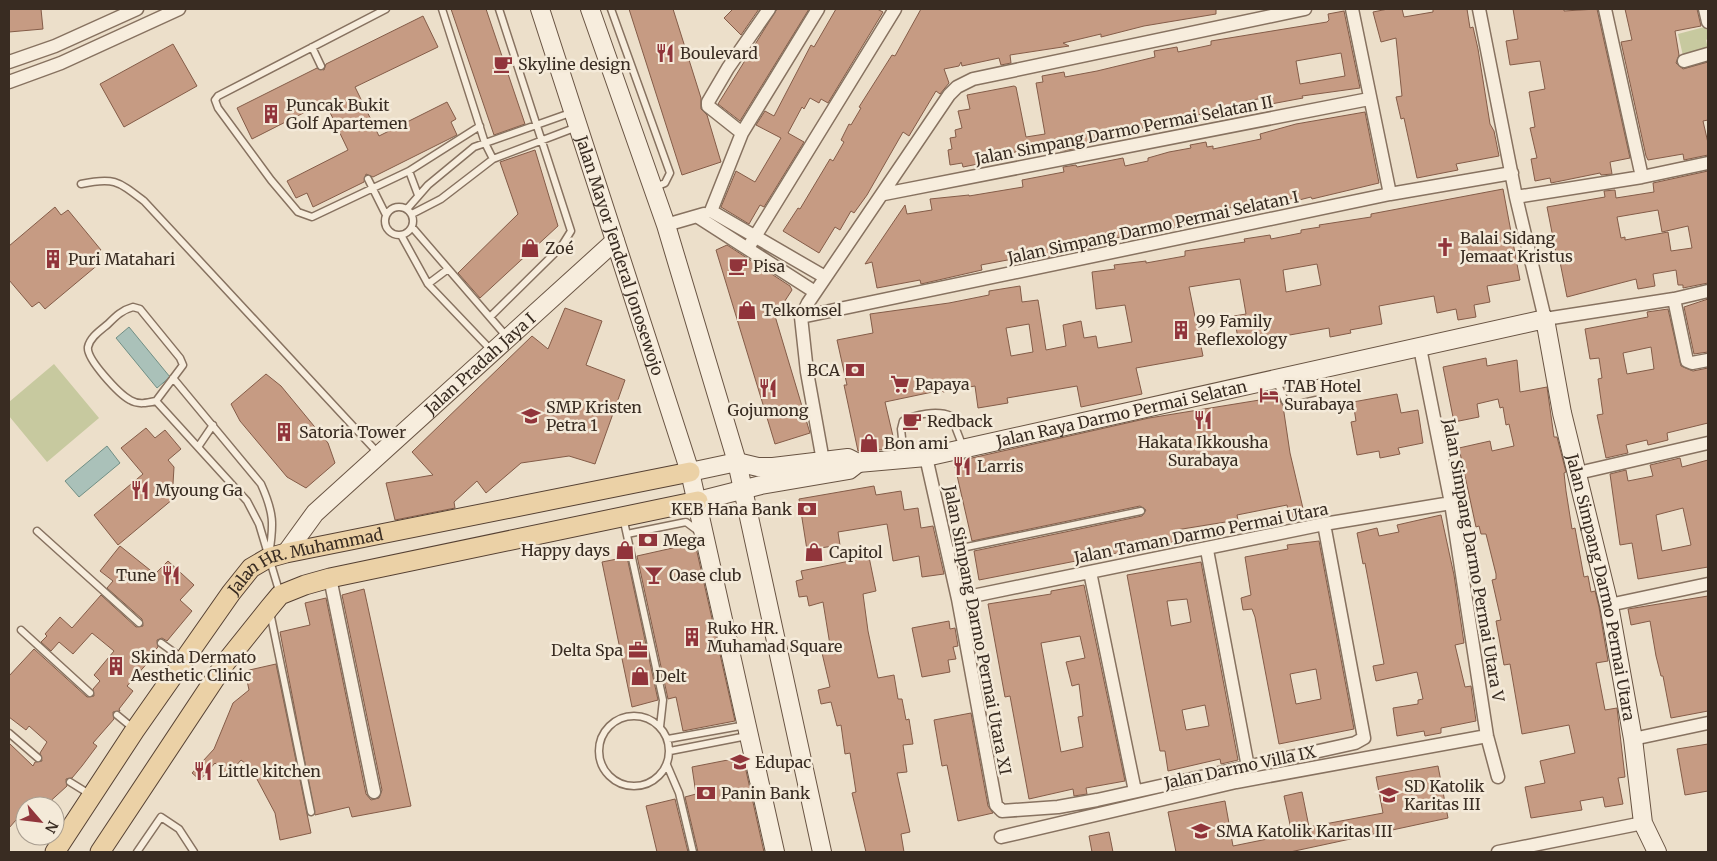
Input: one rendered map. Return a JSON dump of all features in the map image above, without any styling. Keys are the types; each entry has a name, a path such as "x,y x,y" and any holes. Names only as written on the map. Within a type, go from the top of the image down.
{"main road":[{"name":"Jalan HR. Muhammad","path":"55,852 135,730 250,568 268,558 286,553 690,472"},
{"name":"Jalan HR. Muhammad","path":"100,852 226,662 275,601 305,585 330,578 625,525 698,501"}],"street":[{"path":"9,62 55,46 137,9"},
{"path":"9,82 61,63 179,9"},
{"name":"Jalan Mayor Jenderal Jonosewojo","path":"540,9 690,472 698,501 746,731 775,852"},
{"path":"590,9 666,224 737,462 822,852"},
{"path":"742,133 708,106 708,102 728,68 769,9"},
{"path":"666,224 698,217 711,211 742,133 818,9"},
{"path":"748,248 895,9"},
{"path":"823,460 807,372 800,318 825,277 884,194 949,95 957,87 973,79 1305,9"},
{"path":"1352,9 1390,194"},
{"path":"1479,9 1516,197 1545,319"},
{"path":"1605,9 1642,177"},
{"path":"1705,9 1708,22"},
{"path":"1684,61 1708,54"},
{"name":"Jalan Simpang Darmo Permai Selatan II","path":"884,194 1369,99"},
{"path":"1516,197 1642,177 1708,163"},
{"name":"Jalan Simpang Darmo Permai Selatan I","path":"800,318 1390,194 1512,173"},
{"path":"711,211 825,277"},
{"path":"698,217 815,292"},
{"name":"Jalan Pradah Jaya I","path":"286,553 315,513 381,456 507,337 615,241"},
{"name":"Jalan Raya Darmo Permai Selatan","path":"737,462 758,467 848,458 858,463 926,457 1545,319 1708,292"},
{"path":"1674,299 1687,361 1692,363 1708,360"},
{"name":"Jalan Simpang Darmo Permai Utara","path":"1545,319 1562,413 1609,605 1633,739 1643,823 1657,852"},
{"name":"Jalan Simpang Darmo Permai Utara V","path":"1420,348 1451,503 1487,736 1498,777"},
{"path":"1578,473 1708,443"},
{"name":"Jalan Simpang Darmo Permai Utara XI","path":"926,457 948,551 998,809 1058,807 1135,791"},
{"path":"690,472 737,462"},
{"name":"Jalan Raya Darmo Permai Selatan","path":"698,501 744,491 761,485 849,470 858,463"},
{"name":"Jalan Taman Darmo Permai Utara","path":"958,600 1207,550 1324,524 1451,503"},
{"path":"1090,572 1135,791 1361,741 1365,734 1324,524"},
{"path":"1207,550 1248,767"},
{"path":"330,578 374,792"},
{"path":"1609,605 1708,584"},
{"path":"1633,739 1708,724"},
{"name":"Jalan Darmo Villa IX","path":"1001,837 1236,782 1487,736"},
{"path":"1498,852 1643,823"}],"lane":[{"path":"386,9 218,96 216,100 218,108 271,180 298,212 304,216 312,216 409,171 480,126"},
{"path":"442,9 485,142 493,159"},
{"path":"491,316 561,248 571,231 498,9"},
{"path":"611,9 670,173 665,183 653,189"},
{"path":"312,47 321,66"},
{"path":"507,337 491,316 412,227 409,211 418,195 474,148 485,142 537,124 576,120"},
{"path":"386,215 396,207 409,211 442,200 493,159 543,142 576,120"},
{"path":"409,171 418,195"},
{"path":"81,184 104,179 121,183 144,201 381,456"},
{"path":"368,179 386,215 385,225 389,231 401,235 408,232 412,227"},
{"path":"401,235 428,284 492,351"},
{"path":"428,284 448,269"},
{"path":"133,307 140,309 180,358 183,365 173,378 156,401 144,404 131,401 119,392 91,358 88,349 90,340 124,309 133,307"},
{"path":"173,378 261,484 269,503 274,526 268,558"},
{"path":"1275,378 1285,401 1290,406 1316,400"},
{"path":"156,401 247,501 259,524 268,558 311,812"},
{"path":"904,460 901,429 903,421 910,417 944,412 951,416 964,448"},
{"path":"198,447 213,425"},
{"path":"948,551 1141,511"},
{"path":"660,727 663,700 625,525 686,522 696,528 702,536 746,731 770,852"},
{"path":"37,531 139,623"},
{"path":"21,630 90,693"},
{"path":"161,643 184,660"},
{"path":"117,715 135,730"},
{"path":"642,717 660,727 668,739 670,751 667,765 654,780 635,787 616,782 602,768 598,748 606,729 622,718 642,717"},
{"path":"668,739 746,731"},
{"path":"670,751 746,731"},
{"path":"9,733 38,758"},
{"path":"667,765 678,793 693,852"},
{"path":"70,782 92,796"},
{"path":"137,852 160,817 179,829 194,852"}],"green space":[{"path":"1708,26 1708,39 1706,40 1708,49 1684,60 1678,34"},
{"path":"54,364 99,418 47,462 9,416 9,402"}],"water":[{"path":"129,327 170,377 157,388 116,338"},
{"path":"107,446 120,463 79,497 65,481"}],"building":[{"path":"9,9 41,9 43,29 9,32"},
{"path":"451,9 486,9 525,124 494,135"},
{"path":"629,9 673,9 701,98 701,109 707,115 721,162 682,175"},
{"path":"733,9 759,9 741,35 724,18"},
{"path":"777,9 809,9 740,121 718,104"},
{"path":"836,9 877,9 883,12 828,103 821,99 819,103 810,98 804,109 802,107 788,133 804,142 764,207 760,205 749,224 721,207 736,171 755,182 781,138 756,125 765,111 774,116 811,45 814,47"},
{"path":"921,9 1216,9 1216,14 1144,26 1101,37 1101,34 1063,43 1069,46 1010,55 1011,63 1001,65 999,58 962,66 961,62 959,66 944,69 949,83 940,94 936,91 909,136 903,132 867,195 854,213 851,211 840,230 835,227 819,253 783,231 798,208 800,209 830,159 833,161 844,142 841,140 849,124 851,125 861,108 859,107 892,55 895,56"},
{"path":"1402,9 1404,17 1433,12 1433,9 1467,9 1470,28 1473,27 1478,49 1490,124 1494,131 1499,156 1456,164 1458,170 1417,178 1404,118 1401,119 1396,97 1402,96 1396,38 1381,42 1373,12"},
{"path":"1513,9 1564,9 1564,11 1597,9 1630,158 1610,162 1612,174 1601,175 1600,173 1551,183 1550,178 1535,181 1531,159 1537,158 1530,128 1535,127 1529,92 1545,89 1540,61 1510,65 1506,41 1518,39"},
{"path":"1625,9 1697,9 1701,26 1675,31 1679,55 1676,63 1683,69 1708,62 1708,120 1703,121 1708,143 1708,155 1684,160 1683,154 1648,160 1621,42 1632,40"},
{"path":"1344,11 1360,88 1302,96 1303,98 1271,104 1270,97 1246,101 1248,110 1207,118 1206,113 1130,131 1130,133 1090,141 1091,143 1073,146 1073,149 1060,151 1059,147 1021,156 1020,151 987,158 988,162 963,167 962,163 950,165 948,150 952,149 950,138 956,137 955,130 962,128 958,111 970,109 967,95 1016,87 1026,137 1045,134 1036,83 1043,82 1042,76 1064,72 1065,77 1097,71 1155,57 1154,51 1177,47 1178,52 1211,45 1211,41 1327,22 1329,20 1328,14","holes":["1341,53 1345,76 1300,84 1296,61"]},
{"name":"Puncak Bukit Golf Apartemen","path":"423,16 438,47 355,87 379,136 447,102 456,119 451,122 457,135 373,177 366,174 364,182 313,207 307,193 296,198 287,181 348,150 325,102 252,139 237,108 317,68 324,70 326,64"},
{"path":"173,44 197,86 124,127 100,84"},
{"path":"1365,112 1379,183 1312,199 1311,197 1295,201 1294,198 1247,209 1246,205 1218,210 1219,216 1166,230 1166,228 1116,238 1117,243 1076,251 1075,246 1049,252 1050,257 1039,259 1037,251 1017,255 1018,258 981,265 982,270 921,284 920,280 877,288 872,262 865,264 905,205 907,214 932,210 930,199 969,196 1023,187 1022,180 1064,172 1063,167 1076,165 1077,167 1123,158 1125,166 1148,161 1148,158 1169,152 1191,148 1190,145 1206,142 1207,147 1213,146 1213,149 1261,139 1260,134 1296,124"},
{"path":"535,150 558,226 480,298 458,273 518,214 500,162"},
{"path":"1708,171 1708,283 1683,288 1683,285 1678,285 1676,270 1653,274 1655,286 1638,289 1636,279 1567,297 1547,207 1605,197 1604,191 1615,190 1616,198 1654,192 1653,183","holes":["1658,210 1662,232 1688,226 1692,248 1671,251 1668,232 1625,240 1625,237 1621,238 1617,217"]},
{"path":"1503,189 1520,280 1487,286 1490,302 1474,305 1476,317 1458,320 1456,309 1437,313 1434,296 1379,306 1382,324 1350,330 1351,333 1330,337 1329,328 1253,344 1252,342 1239,344 1234,316 1246,314 1240,279 1189,287 1203,356 1136,368 1142,394 1081,407 1077,386 1007,398 1008,403 978,408 975,386 943,392 942,390 885,402 896,449 858,451 837,340 873,333 870,314 949,303 989,295 989,291 1020,286 1022,302 1038,300 1046,350 1066,346 1063,325 1081,321 1084,338 1096,336 1098,348 1132,342 1125,305 1096,309 1092,272 1115,269 1114,265 1146,261 1146,263 1185,256 1185,251 1245,242 1244,239 1270,235 1271,239 1301,233 1301,230 1320,227 1319,225 1371,217 1371,214","holes":["1317,264 1321,285 1286,292 1283,270","1029,324 1033,352 1011,356 1006,328"]},
{"name":"Puri Matahari","path":"55,207 61,215 68,210 101,250 94,255 100,263 45,309 39,302 32,307 9,280 9,246"},
{"path":"727,245 790,286 792,290 775,316 810,433 775,444 716,250"},
{"path":"1708,299 1708,352 1694,354 1684,307"},
{"name":"SMP Kristen Petra 1","path":"565,308 602,321 586,365 625,380 595,464 569,456 521,463 486,493 477,481 454,502 455,508 395,520 386,483 433,475 412,452 532,336 548,349"},
{"path":"1668,309 1681,366 1693,371 1708,368 1708,423 1667,433 1668,440 1648,445 1647,440 1626,445 1628,453 1606,458 1597,415 1603,414 1598,379 1602,378 1599,358 1590,359 1585,329 1648,317 1647,312","holes":["1651,347 1654,369 1627,374 1623,353"]},
{"path":"1486,358 1487,366 1517,360 1520,392 1547,387 1554,437 1557,437 1566,472 1564,473 1572,529 1575,528 1584,577 1588,576 1591,592 1595,591 1599,607 1608,661 1596,663 1605,710 1617,708 1625,777 1618,778 1623,804 1605,807 1603,797 1580,801 1582,810 1531,818 1525,787 1545,783 1540,761 1575,753 1569,725 1522,734 1510,664 1504,665 1496,621 1501,620 1492,580 1496,579 1496,574 1486,534 1481,534 1479,526 1476,527 1459,448 1490,441 1492,451 1514,446 1509,424 1506,425 1503,407 1500,408 1498,399 1477,404 1479,417 1454,422 1443,367"},
{"name":"Satoria Tower","path":"266,374 281,386 328,443 335,463 306,488 287,477 240,421 231,404"},
{"path":"1397,394 1401,413 1418,410 1423,443 1398,448 1400,454 1380,458 1379,451 1357,455 1351,422 1356,421 1353,402"},
{"path":"1278,397 1283,406 1290,453 1305,517 1290,521 1287,505 1237,515 1238,520 1176,530 1178,541 979,580 974,551 1142,516 1146,510 1140,506 972,541 954,462 1149,418"},
{"path":"146,428 155,438 165,430 181,449 168,460 174,467 173,484 165,490 173,499 118,545 94,515 143,474 121,448"},
{"path":"1680,458 1682,467 1708,460 1708,567 1638,579 1632,543 1620,545 1610,474 1626,470 1628,481 1653,476 1650,465","holes":["1683,508 1691,545 1662,551 1656,515"]},
{"path":"874,486 876,495 901,491 904,510 918,508 921,528 933,526 944,574 922,577 919,556 893,561 887,524 838,532 840,545 807,550 799,499"},
{"path":"1441,515 1454,575 1464,643 1455,645 1465,687 1471,686 1476,721 1441,728 1441,733 1425,736 1424,731 1397,736 1393,708 1418,704 1418,700 1423,699 1417,672 1376,681 1373,666 1384,664 1365,563 1363,564 1357,533 1377,528 1379,536 1399,532 1397,525"},
{"path":"1319,541 1354,729 1279,744 1255,617 1252,609 1243,610 1241,598 1251,595 1245,557 1288,549 1287,545","holes":["1316,669 1321,699 1296,704 1290,674"]},
{"name":"Ruko HR. Muhamad Square","path":"695,543 735,721 683,731 676,697 668,699 637,556"},
{"path":"120,546 155,574 168,561 194,585 180,600 192,611 167,641 162,638 157,640 158,647 149,657 151,659 127,686 133,691 119,709 120,711 113,712 114,719 93,743 97,746 82,766 72,778 66,779 67,786 56,796 15,796 15,821 9,828 9,743 33,766 35,762 42,761 40,753 47,742 29,726 26,730 9,717 9,676 34,649 87,697 94,696 93,689 100,681 94,675 114,651 92,633 73,654 59,642 51,651 41,642 47,636 45,634 60,617 72,628 101,595 136,627 143,626 142,619 107,588 113,581 100,571"},
{"path":"627,557 658,700 632,707 602,562"},
{"path":"869,557 876,591 863,594 868,631 878,678 894,675 898,699 902,699 906,720 909,719 913,744 903,745 907,772 897,773 910,832 901,834 904,852 866,852 852,793 856,792 850,753 845,754 841,725 837,726 831,702 821,704 818,690 830,687 822,653 831,651 823,602 809,606 807,596 799,597 796,581 803,579 801,571"},
{"path":"1201,562 1238,760 1221,764 1220,759 1168,771 1165,751 1160,751 1127,575","holes":["1187,599 1191,622 1171,626 1167,601","1205,705 1209,726 1186,730 1182,710"]},
{"path":"1084,585 1125,781 1086,788 1087,794 1074,796 1073,789 1029,799 1010,696 1005,697 988,604 1051,594 1051,591","holes":["1080,636 1085,658 1066,662 1072,686 1079,684 1083,716 1078,717 1083,747 1061,752 1041,643"]},
{"path":"364,589 411,806 352,817 349,807 315,815 280,632 310,625 305,603 326,598 366,794 371,800 379,798 382,790 342,595"},
{"path":"1708,596 1708,711 1671,718 1663,676 1661,676 1656,656 1650,621 1631,625 1628,609"},
{"path":"949,621 950,629 955,628 958,646 953,647 956,659 948,660 950,672 922,677 912,628"},
{"path":"276,664 311,833 280,840 275,813 251,768 241,760 228,775 215,763 200,780 192,773 214,749 233,703 249,690 245,671"},
{"path":"971,713 988,806 993,813 958,821 947,765 942,766 934,720"},
{"path":"1708,744 1708,791 1685,795 1677,749"},
{"path":"743,757 764,852 698,852 685,797 696,794 692,767"},
{"path":"1438,766 1448,818 1290,852 1176,852 1168,812 1225,801 1233,846 1292,834 1284,796 1302,792 1309,827 1383,813 1376,777"},
{"path":"675,799 688,852 657,852 646,806"},
{"path":"1109,832 1113,852 1092,852 1089,836"}],"place":[{"name":"Boulevard","path":"665,53"},
{"name":"Skyline design","path":"503,64"},
{"name":"Puncak Bukit Golf Apartemen","path":"271,114"},
{"name":"Balai Sidang Jemaat Kristus","path":"1445,247"},
{"name":"Zoé","path":"530,248"},
{"name":"Puri Matahari","path":"53,259"},
{"name":"Pisa","path":"738,266"},
{"name":"Telkomsel","path":"747,310"},
{"name":"99 Family Reflexology","path":"1181,330"},
{"name":"BCA","path":"855,370"},
{"name":"Papaya","path":"900,384"},
{"name":"Gojumong","path":"768,388"},
{"name":"TAB Hotel Surabaya","path":"1269,395"},
{"name":"SMP Kristen Petra 1","path":"531,416"},
{"name":"Hakata Ikkousha Surabaya","path":"1203,420"},
{"name":"Redback","path":"912,421"},
{"name":"Satoria Tower","path":"284,432"},
{"name":"Bon ami","path":"869,443"},
{"name":"Larris","path":"962,466"},
{"name":"Myoung Ga","path":"140,490"},
{"name":"KEB Hana Bank","path":"807,509"},
{"name":"Mega","path":"648,540"},
{"name":"Happy days","path":"625,550"},
{"name":"Capitol","path":"814,552"},
{"name":"Tune","path":"171,575"},
{"name":"Oase club","path":"654,575"},
{"name":"Ruko HR. Muhamad Square","path":"692,637"},
{"name":"Delta Spa","path":"638,650"},
{"name":"Skinda Dermato Aesthetic Clinic","path":"116,666"},
{"name":"Delt","path":"640,676"},
{"name":"Edupac","path":"740,762"},
{"name":"Little kitchen","path":"203,771"},
{"name":"Panin Bank","path":"706,793"},
{"name":"SD Katolik Karitas III","path":"1389,795"},
{"name":"SMA Katolik Karitas III","path":"1201,831"}]}
